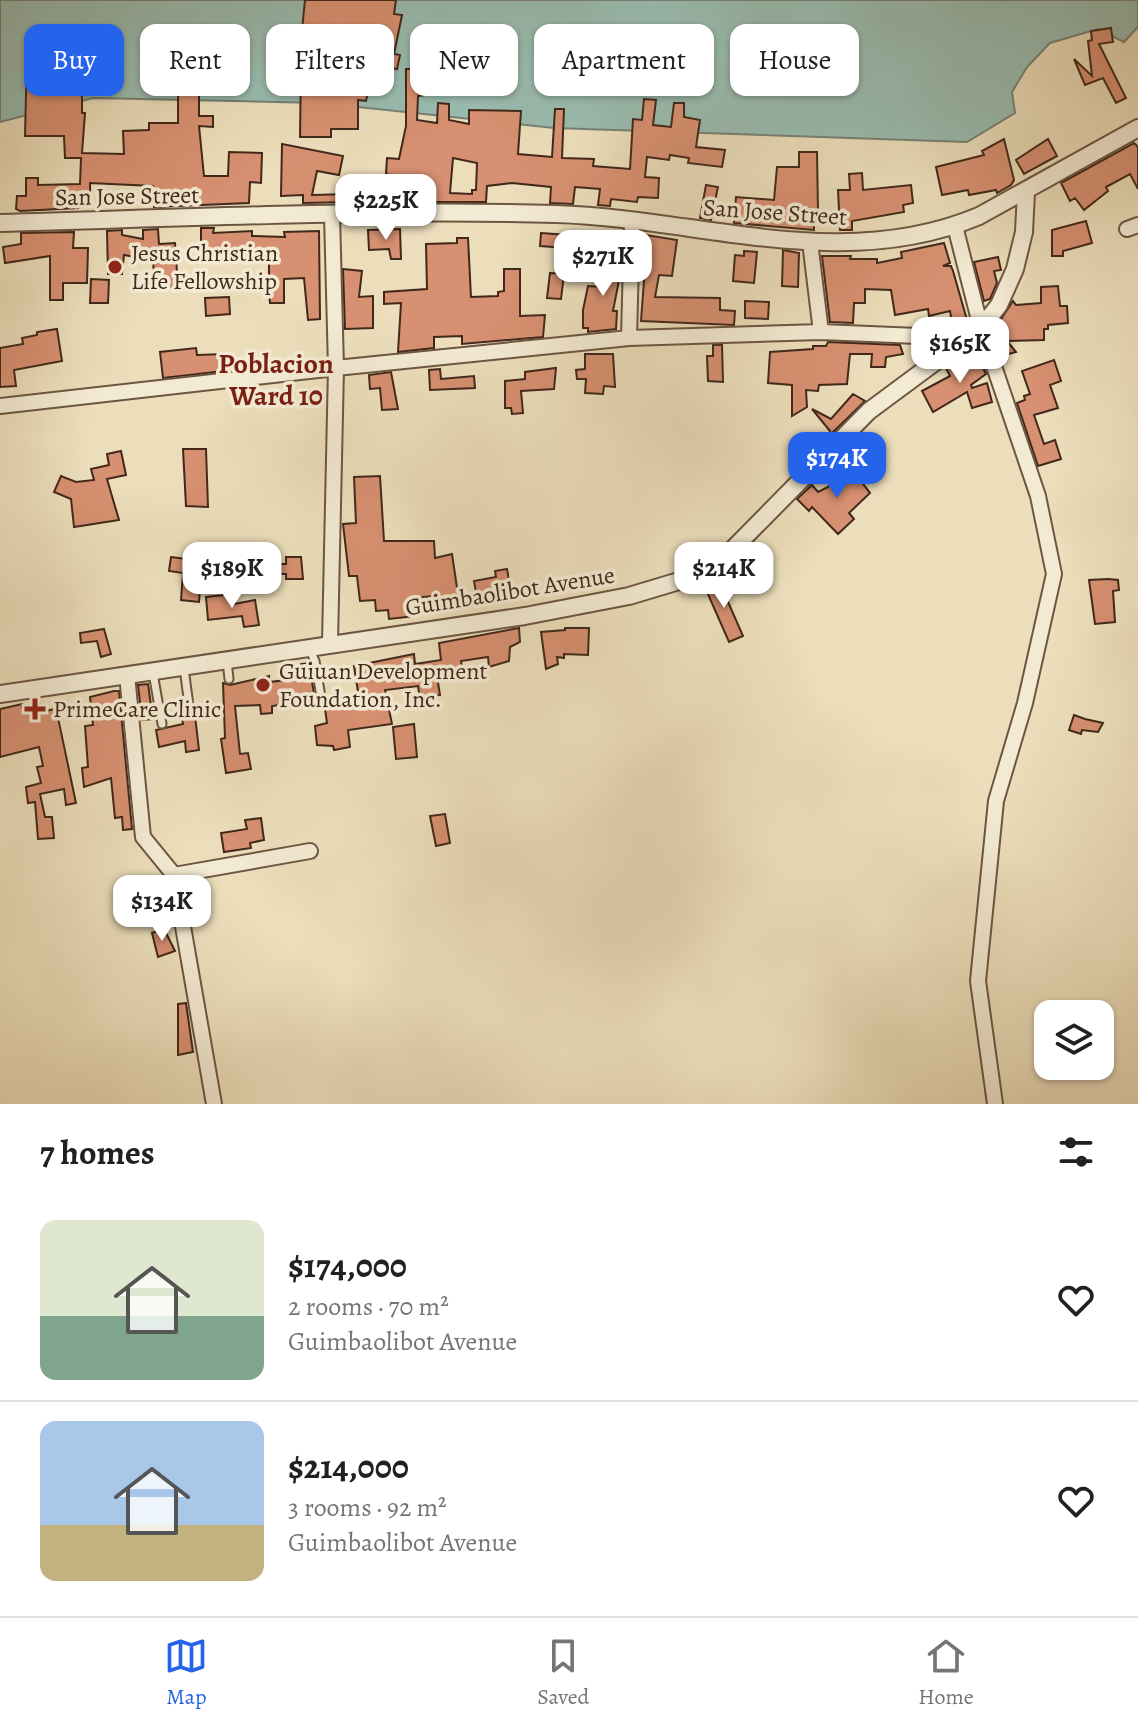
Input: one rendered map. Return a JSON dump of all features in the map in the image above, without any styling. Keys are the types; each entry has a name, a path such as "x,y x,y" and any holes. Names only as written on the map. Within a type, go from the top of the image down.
{"street":[{"name":"San Jose Street","path":"0,223 332,215 560,215 810,242 873,243 955,226 1026,192 1138,128"},
{"name":"Guimbaolibot Avenue","path":"0,694 330,642 525,616 629,596 679,581 727,555 869,411 974,333 999,305 1015,269 1024,232 1026,192"},
{"path":"330,642 336,368 332,215"},
{"path":"629,338 632,223"},
{"path":"955,226 974,333 1038,496 1054,574 1025,703 996,801 978,981 995,1104"},
{"path":"810,242 821,332"},
{"path":"0,406 629,338 821,332 974,333"},
{"path":"127,675 143,837 174,875 214,1104"},
{"path":"174,875 310,851"}],"lane":[{"path":"308,646 315,661 322,703"},
{"path":"226,659 229,679"},
{"path":"184,666 190,713"},
{"path":"153,671 162,724"}],"water":[{"path":"0,0 1138,0 1138,27 1124,42 1098,29 1050,43 1027,67 1012,92 1015,113 967,142 554,128 321,103 93,98 0,122"}],"building":[{"path":"305,0 396,0 394,14 402,15 394,54 394,24 303,24"},
{"path":"1111,28 1113,42 1099,44 1126,98 1116,103 1103,78 1085,85 1074,59 1092,76 1088,41 1092,40 1091,31"},
{"path":"394,54 400,55 397,69 394,69"},
{"path":"406,69 410,69 410,96 418,96 417,120 437,123 438,103 449,104 449,120 469,124 469,110 521,111 518,154 552,157 555,109 564,109 562,158 594,159 593,166 630,169 633,119 642,120 644,99 656,100 653,125 671,127 674,103 684,103 684,117 700,120 696,147 725,150 722,167 688,163 689,158 670,155 669,160 647,157 645,177 659,178 658,198 638,197 637,202 611,199 610,206 598,205 600,189 575,187 573,204 550,203 551,187 512,183 487,186 486,202 388,202 391,175 386,174 387,158 399,159 406,126","holes":["453,158 477,163 476,190 472,190 472,194 450,193"]},
{"path":"26,96 82,96 82,113 85,113 82,153 124,154 123,131 149,130 149,123 178,123 178,96 199,96 199,116 213,116 213,127 199,126 204,176 228,176 229,152 262,153 261,183 250,182 249,203 154,207 153,186 90,183 90,195 78,195 78,208 20,211 16,209 17,196 26,196 26,178 38,178 38,185 80,184 81,158 65,158 64,136 25,136"},
{"path":"301,96 367,96 366,101 358,100 358,129 331,129 331,137 300,137"},
{"path":"1004,139 1014,180 1011,185 997,193 996,190 969,195 968,190 942,195 936,167 984,155 982,151"},
{"path":"1048,139 1057,156 1024,174 1016,160"},
{"path":"1134,143 1138,147 1138,189 1130,174 1106,187 1108,191 1084,210 1075,198 1070,201 1061,183"},
{"path":"282,144 343,156 339,175 317,171 312,195 351,194 351,202 303,203 303,195 281,196"},
{"path":"799,152 817,152 818,211 814,211 814,230 734,223 736,197 774,200 777,167 799,167"},
{"path":"862,173 863,190 911,185 913,203 903,205 904,212 852,221 852,230 840,230 838,190 850,190 849,174"},
{"path":"706,185 718,187 711,220 700,218"},
{"path":"1086,221 1092,243 1063,251 1063,256 1052,256 1052,230"},
{"path":"201,228 214,228 213,233 252,231 252,236 285,237 284,232 319,231 320,319 308,320 304,278 284,279 284,303 270,303 269,291 237,291 237,278 269,278 269,258 209,263 204,242 201,242"},
{"path":"158,229 159,244 175,243 178,287 155,288 153,260 124,255 122,274 108,274 107,231 122,230 122,235 143,239 143,230"},
{"path":"400,229 401,259 391,259 389,249 369,250 368,230"},
{"path":"74,232 73,248 88,248 87,283 63,283 63,300 50,300 50,256 5,263 3,247 21,244 21,233"},
{"path":"541,233 568,235 567,248 540,246"},
{"path":"646,235 677,240 672,276 659,275 655,297 720,298 720,310 735,311 734,325 641,321 646,254 641,254"},
{"path":"457,238 468,238 471,297 498,296 498,292 504,291 504,269 520,269 520,316 545,315 543,337 462,344 462,336 434,337 434,348 398,352 401,303 384,304 384,292 427,289 426,244 457,243"},
{"path":"944,243 950,263 943,266 951,266 967,320 952,323 950,311 929,316 928,309 895,315 891,290 865,289 865,303 854,303 853,323 830,322 822,256 877,259 877,263 902,258 901,252"},
{"path":"783,250 799,253 798,287 782,286"},
{"path":"603,251 616,251 616,269 621,270 613,311 617,311 616,329 588,332 588,328 583,328 583,310 588,286 602,287"},
{"path":"744,251 757,252 754,283 733,281 735,255 744,256"},
{"path":"998,257 1001,270 994,271 997,283 990,299 984,301 974,262"},
{"path":"343,269 362,271 359,297 373,296 373,328 345,329"},
{"path":"550,273 564,274 561,299 547,298"},
{"path":"91,279 109,280 108,303 90,303"},
{"path":"1058,286 1060,306 1067,306 1068,323 1048,325 1048,329 1044,329 1044,340 1007,341 1016,352 1001,356 995,328 1013,301 1016,305 1041,303 1041,287"},
{"path":"229,297 230,314 206,316 205,298"},
{"path":"745,301 769,302 768,319 745,318"},
{"path":"57,329 62,361 14,370 16,386 0,387 0,348 23,344 22,338 37,335 37,332"},
{"path":"828,342 900,345 903,354 886,357 885,367 871,367 872,354 850,354 847,384 819,385 818,391 806,390 807,407 792,416 792,385 768,383 770,352 813,349 813,346 826,346"},
{"path":"713,345 722,345 723,382 708,381 707,356 713,356"},
{"path":"196,348 197,355 224,354 224,371 163,378 160,352"},
{"path":"975,351 986,374 971,385 972,388 987,383 992,402 972,408 967,392 933,412 922,391 950,376 946,368"},
{"path":"585,354 613,354 615,387 604,386 603,394 585,393 586,379 577,379 576,370 585,369"},
{"path":"1054,360 1061,381 1050,385 1058,408 1034,415 1044,444 1055,440 1061,459 1038,466 1017,403 1030,394 1022,371"},
{"path":"556,368 554,389 521,391 523,413 512,414 511,408 505,408 505,381 525,379 525,372"},
{"path":"440,369 441,379 474,376 475,388 430,390 429,370"},
{"path":"391,372 398,409 382,410 380,388 370,389 369,375"},
{"path":"853,394 865,401 828,437 830,431 812,409 831,419"},
{"path":"183,449 206,449 208,507 186,506"},
{"path":"121,451 126,475 107,479 119,520 74,527 71,499 54,492 61,476 76,482 94,480 91,469 109,465 107,454"},
{"path":"850,467 870,493 849,513 854,519 838,534 812,507 809,511 797,499 812,485 818,492 828,487"},
{"path":"380,476 384,541 434,541 435,558 452,554 459,601 435,605 434,596 413,598 415,616 389,619 388,610 376,611 375,600 360,601 357,576 349,576 343,524 356,523 354,477"},
{"path":"752,548 759,557 753,565 760,572 751,580 737,560"},
{"path":"171,557 195,560 193,575 201,576 199,602 181,600 183,573 169,571"},
{"path":"286,557 301,557 303,579 286,579 286,574 272,574 272,564 286,564"},
{"path":"507,569 511,592 503,599 478,603 474,581 496,577 495,571"},
{"path":"718,579 743,636 729,642 704,585"},
{"path":"1089,580 1118,580 1119,590 1113,591 1115,622 1095,624"},
{"path":"233,594 234,604 255,600 259,625 244,627 242,616 208,620 206,597"},
{"path":"519,628 520,642 510,647 509,661 489,667 488,657 461,661 463,673 437,676 440,695 420,698 418,686 385,690 392,724 348,730 350,747 334,750 333,746 317,745 315,726 327,723 325,709 360,705 354,666 414,654 415,664 441,660 439,643"},
{"path":"589,628 588,655 564,654 564,658 557,657 558,664 546,669 541,632"},
{"path":"104,629 111,654 101,657 97,641 81,643 80,633"},
{"path":"309,663 315,700 272,706 272,713 261,714 260,705 235,706 240,754 248,753 251,769 226,773 221,739 225,738 223,683 230,685 269,676 269,682 302,678 301,664"},
{"path":"148,684 153,719 142,720 138,685"},
{"path":"119,691 132,829 123,830 122,817 115,818 111,778 84,787 82,768 88,767 85,726 93,725 90,697"},
{"path":"22,704 22,708 40,704 41,712 55,709 57,713 76,803 66,805 64,789 40,794 45,817 52,817 54,838 38,839 35,802 28,803 26,787 41,783 37,767 43,766 39,747 0,757 0,709"},
{"path":"182,715 190,719 195,716 199,750 186,752 185,741 159,747 156,730 183,724"},
{"path":"1074,715 1103,723 1098,732 1082,730 1081,734 1069,730"},
{"path":"414,724 417,757 396,759 393,727"},
{"path":"445,814 450,843 436,846 430,816"},
{"path":"261,818 264,840 250,843 251,848 224,852 221,833 247,829 245,820"},
{"path":"164,929 175,951 158,957 152,933"},
{"path":"186,1003 193,1052 178,1055 178,1004"}],"place":[{"name":"Jesus Christian Life Fellowship","path":"115,267"},
{"name":"Guiuan Development Foundation, Inc.","path":"263,685"},
{"name":"PrimeCare Clinic","path":"35,709"}],"district":[{"name":"Poblacion Ward 10","path":"276,380"}]}
